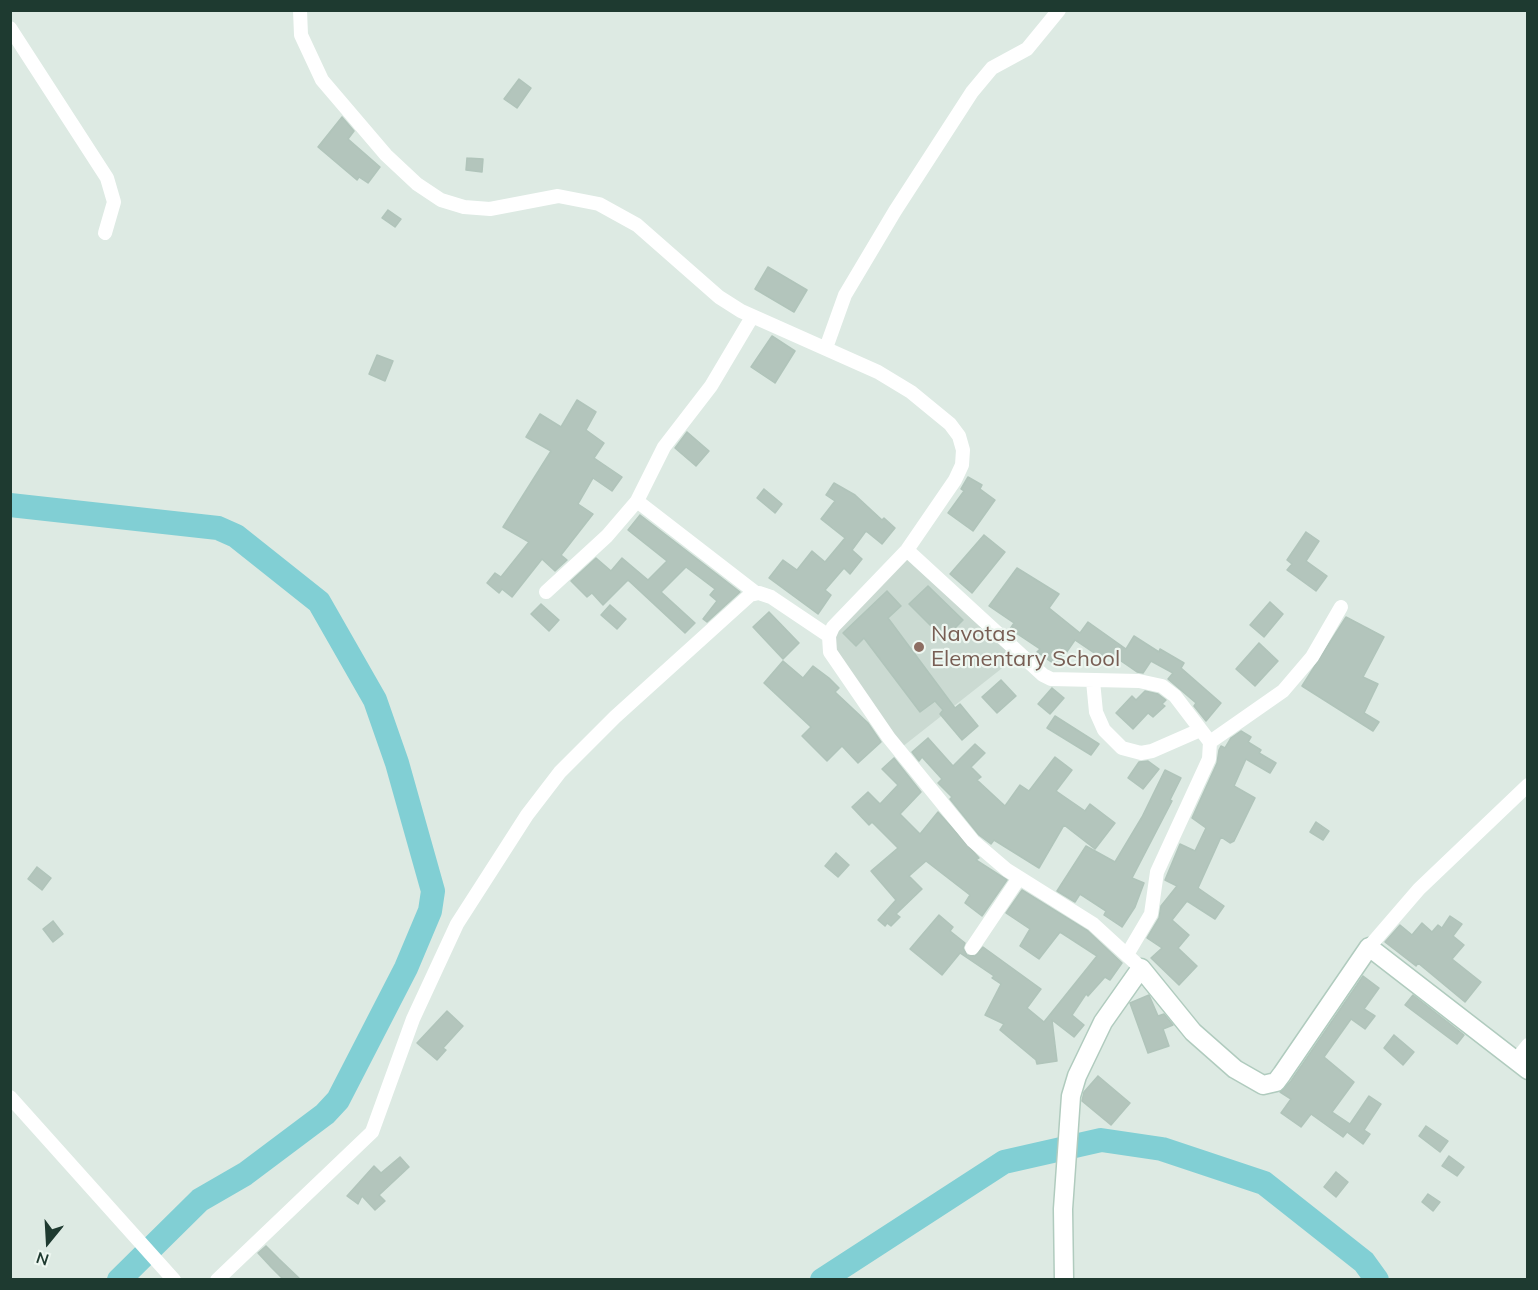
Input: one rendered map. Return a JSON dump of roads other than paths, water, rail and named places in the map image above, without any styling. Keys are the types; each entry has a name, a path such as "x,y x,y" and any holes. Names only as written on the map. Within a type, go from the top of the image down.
{"street":[{"path":"300,10 301,35 322,80 386,155 417,184 441,200 464,207 490,209 558,196 576,197 599,204 638,225 719,297 752,317 878,372 940,413 959,436 963,450 962,465 956,480 931,520 907,550 833,627 829,636 830,652 889,738 941,805 989,856 1019,878 1078,914 1128,953 1192,1032 1252,1082 1270,1085 1276,1082 1369,948 1419,889 1527,785"},
{"path":"826,348 845,295 895,211 972,92 992,68 1027,49 1059,10"},
{"path":"10,28 107,178 114,210 105,232"},
{"path":"546,592 607,536 637,501 664,447 711,386 752,317"},
{"path":"637,501 756,593 771,597 829,636"},
{"path":"907,550 1042,675 1051,679 1139,681 1162,686 1175,696 1210,742 1209,759 1157,872 1151,914 1128,953"},
{"path":"217,1280 372,1132 413,1018 457,924 534,805 560,772 615,717 746,598 756,593"},
{"path":"1210,742 1283,691 1312,657 1341,607"},
{"path":"1093,681 1096,712 1104,730 1122,748 1141,753 1152,751 1200,730"},
{"path":"972,948 1019,878"},
{"path":"1369,948 1522,1065 1527,1045"},
{"path":"1064,1280 1063,1209 1071,1096 1077,1076 1103,1022 1141,968"},
{"path":"10,1097 171,1276"}],"waterway":[{"path":"10,505 218,528 236,536 319,602 375,700 397,763 433,891 430,911 406,968 338,1100 325,1114 245,1174 200,1200 119,1280"},
{"path":"822,1280 1004,1162 1101,1140 1162,1149 1264,1183 1364,1262 1377,1280"}],"place":[{"name":"Navotas Elementary School","path":"919,647"}]}
